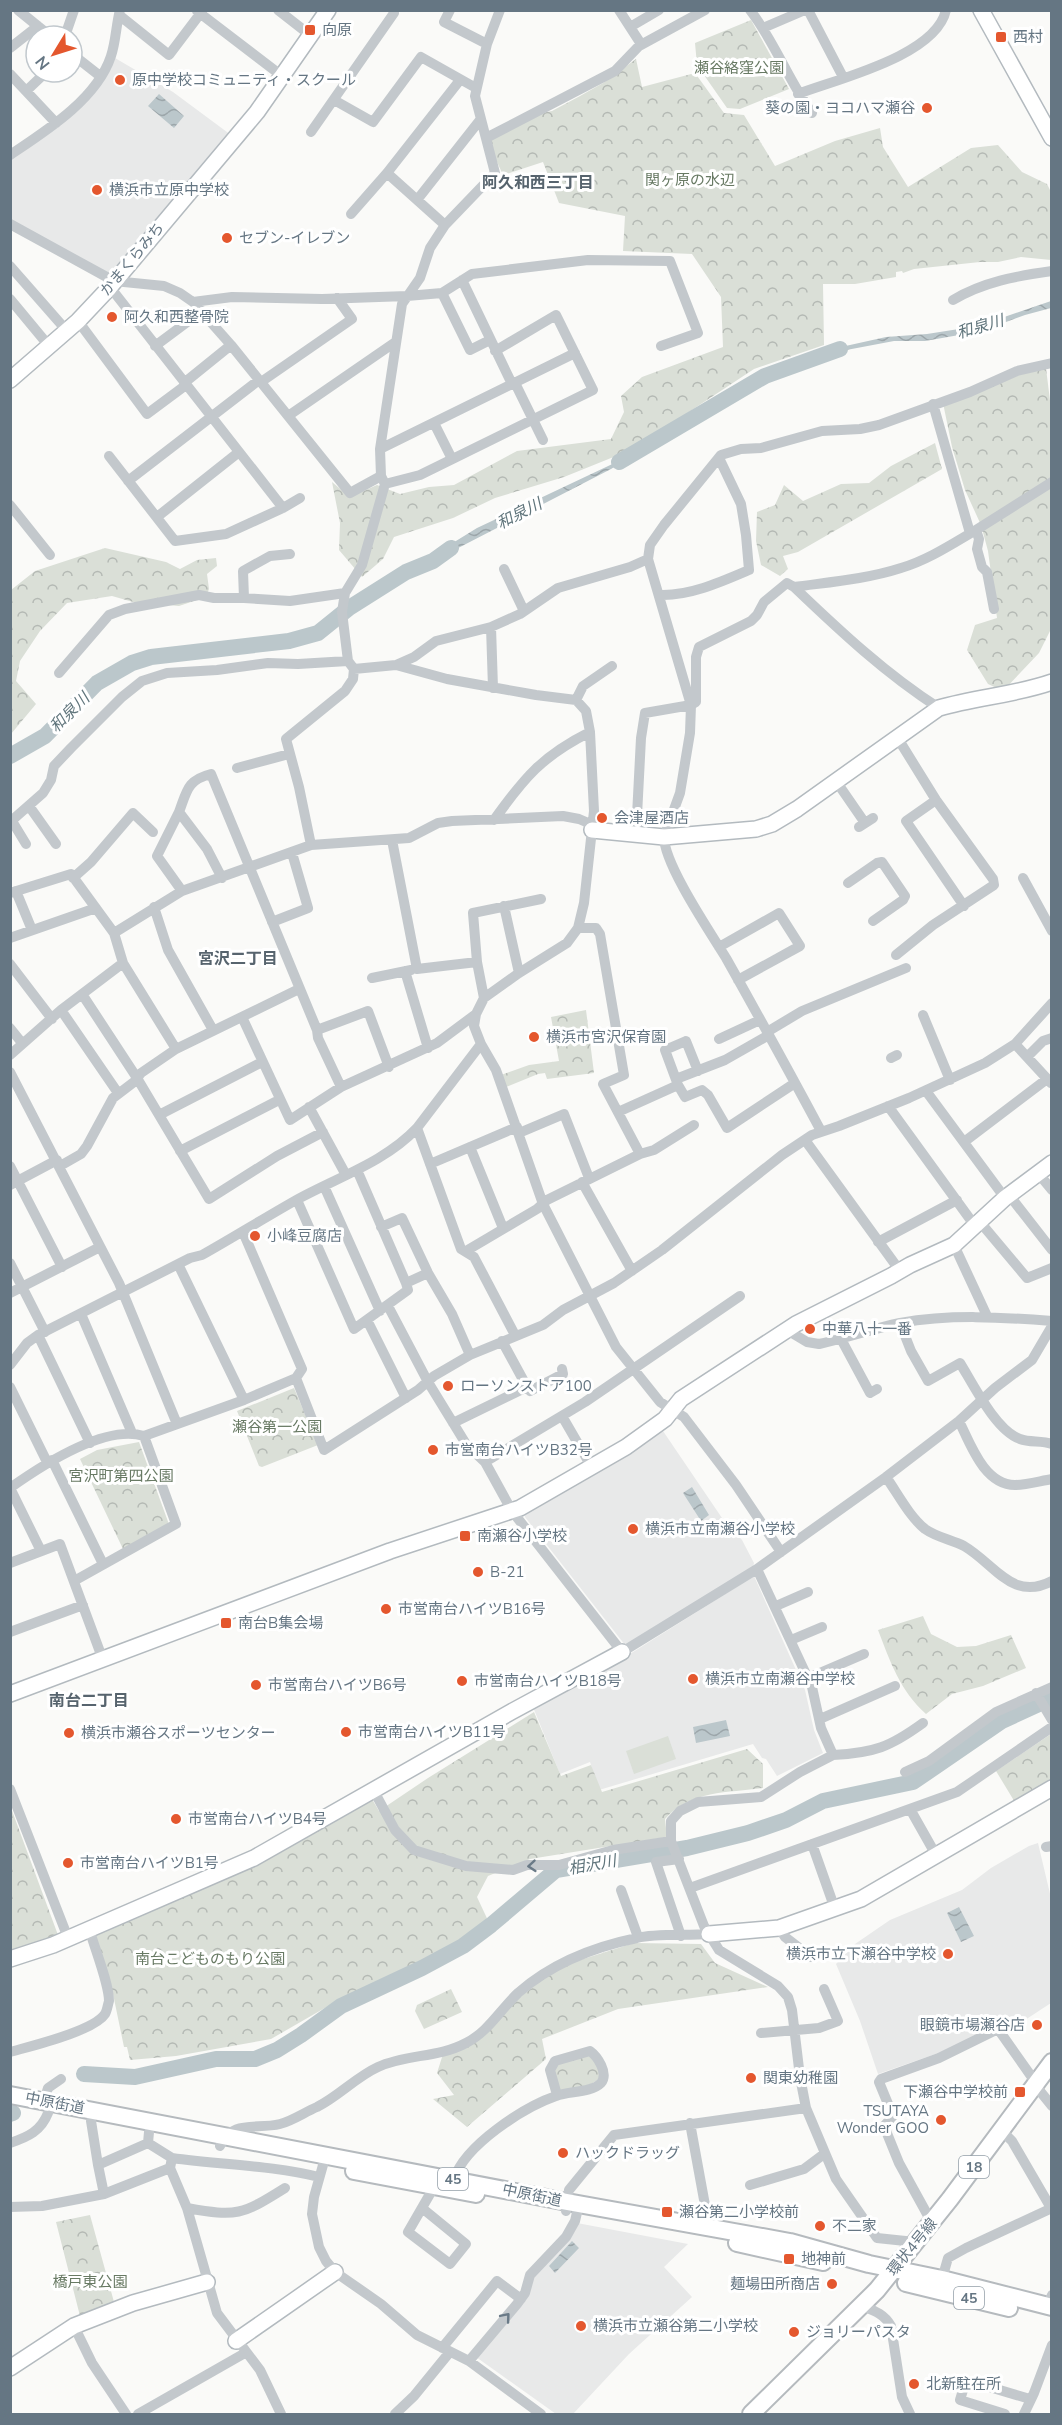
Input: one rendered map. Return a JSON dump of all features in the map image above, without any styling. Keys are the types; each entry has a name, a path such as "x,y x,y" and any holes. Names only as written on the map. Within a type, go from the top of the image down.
{"main road":[{"name":"環状4号線","path":"751,2415 862,2306 890,2274 932,2223 1052,2062"},
{"name":"中原街道","path":"10,2094 91,2121 149,2137 223,2140 321,2171 709,2227 790,2242 890,2274 942,2279 1050,2306"},
{"name":"中原街道","path":"10,2106 46,2107 454,2179 744,2244 1050,2306"}],"street":[{"path":"18,10 31,15"},
{"path":"278,10 310,35"},
{"name":"かまくらみち","path":"13,373 72,326 112,284 234,141 328,10"},
{"path":"450,10 444,22 487,44"},
{"path":"311,845 286,739 345,691 353,679 342,612 345,593 362,565 383,480 380,449 394,343 402,304 420,278 430,248 445,225 495,174 475,96 487,44 500,10"},
{"path":"619,10 641,44"},
{"path":"630,27 659,10"},
{"path":"486,138 615,71 641,44 689,14 705,10"},
{"path":"750,10 763,28 798,94 812,113"},
{"path":"763,28 807,10 843,77"},
{"path":"798,94 883,65 919,45 939,27 944,20 946,10"},
{"path":"981,10 1052,138"},
{"path":"10,155 57,123 100,76 110,58 120,13 169,56 201,12 282,76"},
{"path":"311,132 394,13"},
{"path":"10,48 24,38"},
{"path":"334,100 373,122 421,57 476,87"},
{"path":"84,63 100,76"},
{"path":"10,74 57,123"},
{"path":"351,214 387,173 460,80"},
{"path":"26,91 33,84"},
{"path":"417,200 480,120"},
{"path":"387,173 445,225"},
{"path":"10,224 112,284 155,346 283,508"},
{"path":"193,302 232,297 337,298 442,293 472,274 588,260 670,261 698,333 661,346"},
{"path":"10,266 72,326 147,414 231,345"},
{"path":"953,300 974,288 993,284 1006,278 1052,271"},
{"path":"462,280 495,351 543,440"},
{"path":"112,284 164,286 193,302 231,345 350,493 383,480 420,475 594,390 556,315 495,351"},
{"path":"442,293 470,350 490,340"},
{"path":"129,481 260,381 352,319 337,298"},
{"path":"10,299 49,346"},
{"path":"155,346 202,311"},
{"path":"288,416 394,343"},
{"path":"380,449 575,353"},
{"path":"821,1131 738,980 680,881 664,844 664,837 680,793 690,733 691,705 648,559 650,545 719,458 741,449 761,447 822,431 860,429 879,425 970,392 1017,371 1052,363"},
{"path":"933,405 973,532 979,539 976,549 982,567 987,572 994,609"},
{"path":"434,423 452,459"},
{"path":"157,517 239,452"},
{"path":"110,456 175,541 226,534 300,498"},
{"path":"660,595 674,595 710,585 749,570 741,504 719,458"},
{"path":"794,587 877,575 902,568 939,552 1052,482"},
{"path":"10,505 50,555"},
{"path":"244,598 243,571 270,556 290,554"},
{"path":"396,665 414,657 436,641 491,627 524,611 558,588 630,567 648,559"},
{"path":"504,569 524,611"},
{"path":"636,835 641,738 645,713 691,705 698,698 696,657 699,647 751,621 764,602 787,583 874,662 939,708"},
{"path":"59,673 109,615 125,609 199,595 214,598 291,601 345,593"},
{"path":"491,627 493,688"},
{"path":"26,844 11,822 43,793 51,780 54,766 122,697 142,681 167,674 268,663 396,665 447,679 493,688 576,700 586,711 590,732 592,828 584,903 578,928 567,943 484,998 476,1014 474,1026 496,1070 543,1204 616,1347 660,1402 684,1417 736,1485 781,1552"},
{"path":"576,700 583,686 612,666"},
{"path":"114,933 182,891 311,845 409,838 438,823 563,816 579,819 592,828 664,837 756,829 772,824 939,708 1029,690 1052,682"},
{"path":"494,820 525,777 538,765 590,732"},
{"path":"896,955 933,925 994,885 993,879 936,800 897,737"},
{"path":"237,768 288,754"},
{"path":"182,891 157,856 191,783 211,774 317,1030 318,1038 341,1088"},
{"path":"836,781 866,822"},
{"path":"936,800 906,821 964,906"},
{"path":"29,806 56,844"},
{"path":"179,812 207,849 222,878"},
{"path":"73,878 91,862 133,813 153,832"},
{"path":"392,840 417,969"},
{"path":"272,922 308,909 292,853"},
{"path":"848,883 882,862 895,879 905,896 903,900 873,921"},
{"path":"32,930 13,892 70,874 114,933 123,963 176,1049"},
{"path":"1023,878 1052,931"},
{"path":"484,998 474,943 473,913 542,899"},
{"path":"504,906 519,973"},
{"path":"154,907 168,950 213,1030"},
{"path":"10,938 96,908"},
{"path":"719,947 779,913 800,946 738,980"},
{"path":"578,928 596,928 600,934 624,1075 603,1084 640,1154"},
{"path":"372,978 417,969 477,962"},
{"path":"10,1055 62,1010 123,963"},
{"path":"10,964 52,1019"},
{"path":"618,1112 698,1071 725,1060 802,1011 906,968"},
{"path":"405,971 428,1048"},
{"path":"14,1183 81,1154 118,1093 141,1073 176,1049 299,989"},
{"path":"82,994 137,1078 209,1199 277,1156 323,1132"},
{"path":"296,1378 324,1449 406,1398 434,1376 470,1354 543,1325 563,1310 590,1297 632,1271 662,1251 782,1155 805,1140 821,1131 888,1106 985,1063 1015,1044 1052,1003"},
{"path":"62,1010 118,1093"},
{"path":"317,1030 368,1011 390,1066"},
{"path":"242,1017 290,1120 341,1088 428,1048 476,1014"},
{"path":"923,1015 950,1080"},
{"path":"719,1039 760,1020"},
{"path":"10,1028 22,1043"},
{"path":"1027,1057 1043,1041 1052,1038"},
{"path":"698,1071 686,1041 665,1050 685,1097 702,1090 708,1095 727,1128 795,1083"},
{"path":"10,1365 16,1350 27,1342 178,1264 202,1255 297,1200 389,1152 407,1139 417,1128 481,1044"},
{"path":"964,1142 1049,1081 1015,1044"},
{"path":"159,1115 262,1062"},
{"path":"10,1072 59,1163 122,1292 177,1424"},
{"path":"926,1090 964,1142 1052,1250"},
{"path":"180,1151 279,1100"},
{"path":"888,1106 957,1200 1027,1278 1052,1268"},
{"path":"297,1200 354,1329 408,1290 381,1227 351,1172 323,1132 309,1107"},
{"path":"430,1164 470,1147 564,1114 585,1180 632,1271"},
{"path":"466,1251 585,1180 640,1154 654,1150 694,1125"},
{"path":"417,1128 461,1249 474,1257 515,1335"},
{"path":"805,1140 900,1271"},
{"path":"470,1147 503,1228"},
{"path":"10,1694 390,1551 512,1511 626,1447 665,1419 681,1399 787,1330 954,1245 1007,1196 1052,1163"},
{"path":"10,1166 14,1183 62,1267"},
{"path":"1038,1173 1052,1190"},
{"path":"324,1186 384,1309 466,1444 485,1462 512,1511 622,1652"},
{"path":"878,1242 957,1200"},
{"path":"381,1227 402,1218 470,1354"},
{"path":"41,1551 10,1488 49,1461 90,1443 132,1432 144,1436 244,1400 296,1378 302,1369 243,1232"},
{"path":"954,1245 987,1316"},
{"path":"10,1293 100,1247"},
{"path":"10,1263 90,1443"},
{"path":"178,1264 244,1400"},
{"path":"406,1283 428,1274"},
{"path":"485,1462 562,1416 740,1296"},
{"path":"81,1314 132,1432"},
{"path":"787,1330 807,1342 819,1344 900,1323 944,1318 987,1316 1052,1321"},
{"path":"367,1320 406,1398"},
{"path":"900,1323 911,1350 928,1381 960,1363 982,1400 1004,1429 1022,1440 1042,1440 1052,1444"},
{"path":"10,1959 68,1938 254,1858 520,1707 622,1652 757,1569 886,1477 959,1421 1032,1360 1052,1326"},
{"path":"841,1339 870,1393 876,1389"},
{"path":"502,1341 530,1391 563,1374 562,1370"},
{"path":"10,1387 103,1564"},
{"path":"453,1423 526,1387"},
{"path":"562,1416 591,1466"},
{"path":"959,1421 977,1459 987,1471 1001,1481 1013,1485 1052,1479"},
{"path":"74,1581 176,1524 144,1436"},
{"path":"886,1477 917,1521 927,1530 964,1546 1019,1587 1031,1589 1052,1581"},
{"path":"10,1563 60,1544 103,1660"},
{"path":"757,1569 808,1678 833,1755"},
{"path":"776,1606 808,1593"},
{"path":"10,1632 83,1605"},
{"path":"791,1640 822,1627"},
{"path":"808,1678 864,1654"},
{"path":"820,1719 895,1686"},
{"path":"904,1772 929,1761 996,1713 1039,1700 1052,1687"},
{"path":"1039,1700 1052,1720"},
{"path":"915,2242 878,2238 836,2179 806,2108 793,2030 792,2010 788,1997 778,1986 718,1950 709,1934 675,1850 671,1821 680,1811 698,1802 762,1797 800,1772 833,1755 864,1754 889,1746 923,1723"},
{"path":"690,1888 957,1792 1052,1727"},
{"path":"223,2140 239,2127 283,2123 332,2099 377,2067 407,2057 435,2054 464,2044 485,2030 517,1994 553,1967 598,1949 638,1937 779,1928 835,1909 861,1899 1052,1788"},
{"path":"10,1789 68,1938"},
{"path":"374,1791 395,1830 414,1850 466,1866 513,1870 527,1865 559,1865 613,1850 675,1850"},
{"path":"909,1809 936,1856"},
{"path":"812,1844 835,1909"},
{"path":"675,1850 656,1862 681,1936"},
{"path":"621,1890 638,1937"},
{"path":"10,2052 81,2030 97,2022 106,2013 109,2000 107,1989 89,1928"},
{"path":"779,1928 785,1936 811,1957"},
{"path":"761,2033 819,2028 838,2021 824,1989"},
{"path":"932,2223 899,2163 884,2126 893,2116 879,2082 881,2079 939,2058 998,2029 1052,2106"},
{"path":"454,2179 458,2168 506,2123 557,2095 588,2089 600,2083 603,2077 599,2058 590,2050 555,2061 550,2070 557,2095"},
{"path":"10,2143 42,2127 48,2088 61,2079"},
{"path":"469,2361 521,2299 530,2275 566,2237 572,2207 569,2190 614,2135 806,2108"},
{"path":"91,2121 104,2194"},
{"path":"690,2123 709,2227"},
{"path":"942,2279 948,2258 1051,2208 1023,2158 1002,2131"},
{"path":"98,2165 149,2137 171,2163 187,2208 217,2313 260,2370 281,2415"},
{"path":"750,2185 804,2169 824,2154"},
{"path":"10,2207 51,2205 104,2194 171,2163 321,2171 312,2214 314,2233 326,2260 335,2272 381,2304 417,2335 469,2361 541,2415"},
{"path":"422,2208 466,2244 450,2264 408,2232 434,2187"},
{"path":"187,2208 223,2215 238,2213 260,2204 285,2188"},
{"path":"138,2415 241,2347 335,2272"},
{"path":"395,2415 414,2396 497,2281 521,2299"},
{"path":"10,2368 74,2326 133,2303 207,2282"},
{"path":"862,2306 879,2312 891,2326 902,2397 909,2415"},
{"path":"74,2326 92,2363 126,2415"},
{"path":"1024,2415 1052,2345"},
{"path":"1005,2415 960,2400 966,2380 1030,2399"}],"shaded area":[{"name":"横浜市立原中学校","path":"115,58 173,92 231,135 111,277 11,221 10,159 52,131"},
{"name":"横浜市立南瀬谷小学校","path":"663,1431 722,1518 742,1540 754,1563 753,1567 625,1645 525,1517 525,1513"},
{"name":"横浜市立南瀬谷中学校","path":"754,1576 805,1690 814,1730 823,1753 777,1776 753,1744 599,1790 590,1762 560,1774 533,1707 606,1669"},
{"name":"横浜市立下瀬谷中学校","path":"1038,1843 1051,1898 1051,2003 1025,2020 1023,2016 1003,2028 1000,2024 947,2050 878,2074 860,2021 836,1964 855,1944 890,1920 962,1890 991,1868"},
{"name":"横浜市立瀬谷第二小学校","path":"577,2223 688,2244 664,2267 692,2297 629,2354 573,2414 556,2414 476,2357 534,2273"}],"green space":[{"name":"瀬谷絡窪公園","path":"751,20 789,89 740,109 727,108 697,65 695,43"},
{"name":"関ヶ原の水辺","path":"636,59 642,87 695,73 724,113 744,115 775,166 835,141 880,128 883,147 908,187 971,148 998,145 1022,172 1047,184 1051,192 1051,260 1021,257 998,262 914,269 903,273 902,271 896,272 896,277 855,284 823,284 824,345 754,369 621,454 564,477 495,498 453,518 394,537 383,559 362,577 339,550 340,523 332,482 350,497 377,485 400,494 429,487 454,485 517,451 611,439 624,412 621,396 642,377 723,347 721,297 692,254 623,251 625,216 559,203 543,162 503,175 486,138 530,115 552,111 603,83"},
{"path":"1046,368 1052,417 1051,629 1039,653 1003,691 988,684 967,650 975,625 997,618 988,551 981,525 965,490 952,447 943,403 1022,373"},
{"path":"935,443 942,469 798,552 783,556 788,569 780,576 761,565 756,541 757,512 775,505 784,485 803,501 841,484 869,483 891,466"},
{"path":"105,548 166,562 180,569 197,560 216,558 217,566 207,574 209,589 206,597 179,606 133,602 112,596 67,603 40,631 20,661 16,681 36,704 11,734 11,590 35,571"},
{"path":"586,1010 594,1073 547,1079 545,1073 538,1074 506,1087 501,1075 529,1065 559,1061 551,1017"},
{"name":"瀬谷第一公園","path":"294,1388 318,1445 262,1467 259,1466 237,1411"},
{"name":"宮沢町第四公園","path":"139,1442 170,1527 123,1549 80,1459 97,1450"},
{"path":"923,1616 931,1634 957,1647 976,1646 1011,1635 1026,1668 983,1686 952,1694 926,1714 909,1696 878,1630"},
{"name":"南台こどものもり公園","path":"534,1712 561,1776 591,1765 602,1792 747,1749 763,1764 763,1788 710,1794 686,1803 665,1819 667,1837 530,1859 488,1876 477,1897 492,1929 394,1982 330,2005 271,2039 176,2056 130,2060 127,2047 124,2047 113,1994 93,1931 259,1862 372,1799 379,1811"},
{"path":"1051,1734 1051,1784 1016,1804 996,1771"},
{"path":"668,1736 676,1759 634,1774 626,1751"},
{"path":"11,1808 58,1935 10,1950"},
{"path":"634,1943 701,1944 715,1963 768,1987 618,2009 542,2039 546,2059 467,2127 433,2099 454,2095 437,2073 443,2054 469,2046 518,1999 558,1967"},
{"path":"451,1989 462,2012 424,2029 415,2011 417,2005"},
{"path":"589,2054 596,2059 600,2077 587,2085 560,2091 554,2072 557,2065"},
{"name":"橋戸東公園","path":"90,2215 114,2302 80,2316 56,2222"}],"water":[{"path":"159,94 184,116 174,128 148,106"},
{"path":"1051,301 1051,308 982,331 925,341 894,341 820,355 841,347 886,337 927,334 978,326"},
{"path":"642,450 611,469 433,561 443,549 477,528"},
{"path":"692,1487 709,1515 701,1521 683,1493"},
{"path":"726,1720 730,1736 696,1743 693,1727"},
{"path":"959,1907 974,1936 961,1942 947,1913"},
{"path":"572,2241 579,2248 555,2273 549,2266"}],"waterway":[{"name":"和泉川","path":"619,462 765,376 840,349"},
{"name":"和泉川","path":"10,756 45,736 97,683 132,663 151,657 289,641 318,633 349,608 406,572 433,561 451,548"},
{"name":"相沢川","path":"84,2074 135,2077 216,2059 255,2059 277,2050 341,2006 463,1946 556,1870 687,1848 748,1833 786,1820 823,1801 913,1782 1002,1721 1052,1698"}],"place":[{"name":"向原","path":"310,30"},
{"name":"西村","path":"1001,37"},
{"name":"原中学校コミュニティ・スクール","path":"120,80"},
{"name":"葵の園・ヨコハマ瀬谷","path":"927,108"},
{"name":"横浜市立原中学校","path":"97,190"},
{"name":"セブン-イレブン","path":"227,238"},
{"name":"阿久和西整骨院","path":"112,317"},
{"name":"会津屋酒店","path":"602,818"},
{"name":"横浜市宮沢保育園","path":"534,1037"},
{"name":"小峰豆腐店","path":"255,1236"},
{"name":"中華八十一番","path":"810,1329"},
{"name":"ローソンストア100","path":"448,1386"},
{"name":"市営南台ハイツB32号","path":"433,1450"},
{"name":"横浜市立南瀬谷小学校","path":"633,1529"},
{"name":"南瀬谷小学校","path":"465,1536"},
{"name":"B-21","path":"478,1572"},
{"name":"市営南台ハイツB16号","path":"386,1609"},
{"name":"南台B集会場","path":"226,1623"},
{"name":"横浜市立南瀬谷中学校","path":"693,1679"},
{"name":"市営南台ハイツB18号","path":"462,1681"},
{"name":"市営南台ハイツB6号","path":"256,1685"},
{"name":"市営南台ハイツB11号","path":"346,1732"},
{"name":"横浜市瀬谷スポーツセンター","path":"69,1733"},
{"name":"市営南台ハイツB4号","path":"176,1819"},
{"name":"市営南台ハイツB1号","path":"68,1863"},
{"name":"横浜市立下瀬谷中学校","path":"948,1954"},
{"name":"眼鏡市場瀬谷店","path":"1037,2025"},
{"name":"関東幼稚園","path":"751,2078"},
{"name":"下瀬谷中学校前","path":"1020,2092"},
{"name":"TSUTAYA Wonder GOO","path":"941,2120"},
{"name":"ハックドラッグ","path":"563,2153"},
{"name":"瀬谷第二小学校前","path":"667,2212"},
{"name":"不二家","path":"820,2226"},
{"name":"地神前","path":"789,2259"},
{"name":"麺場田所商店","path":"832,2284"},
{"name":"横浜市立瀬谷第二小学校","path":"581,2326"},
{"name":"ジョリーパスタ","path":"794,2332"},
{"name":"北新駐在所","path":"914,2384"}],"district":[{"name":"阿久和西三丁目","path":"538,182"},
{"name":"宮沢二丁目","path":"238,958"},
{"name":"南台二丁目","path":"89,1700"}]}
